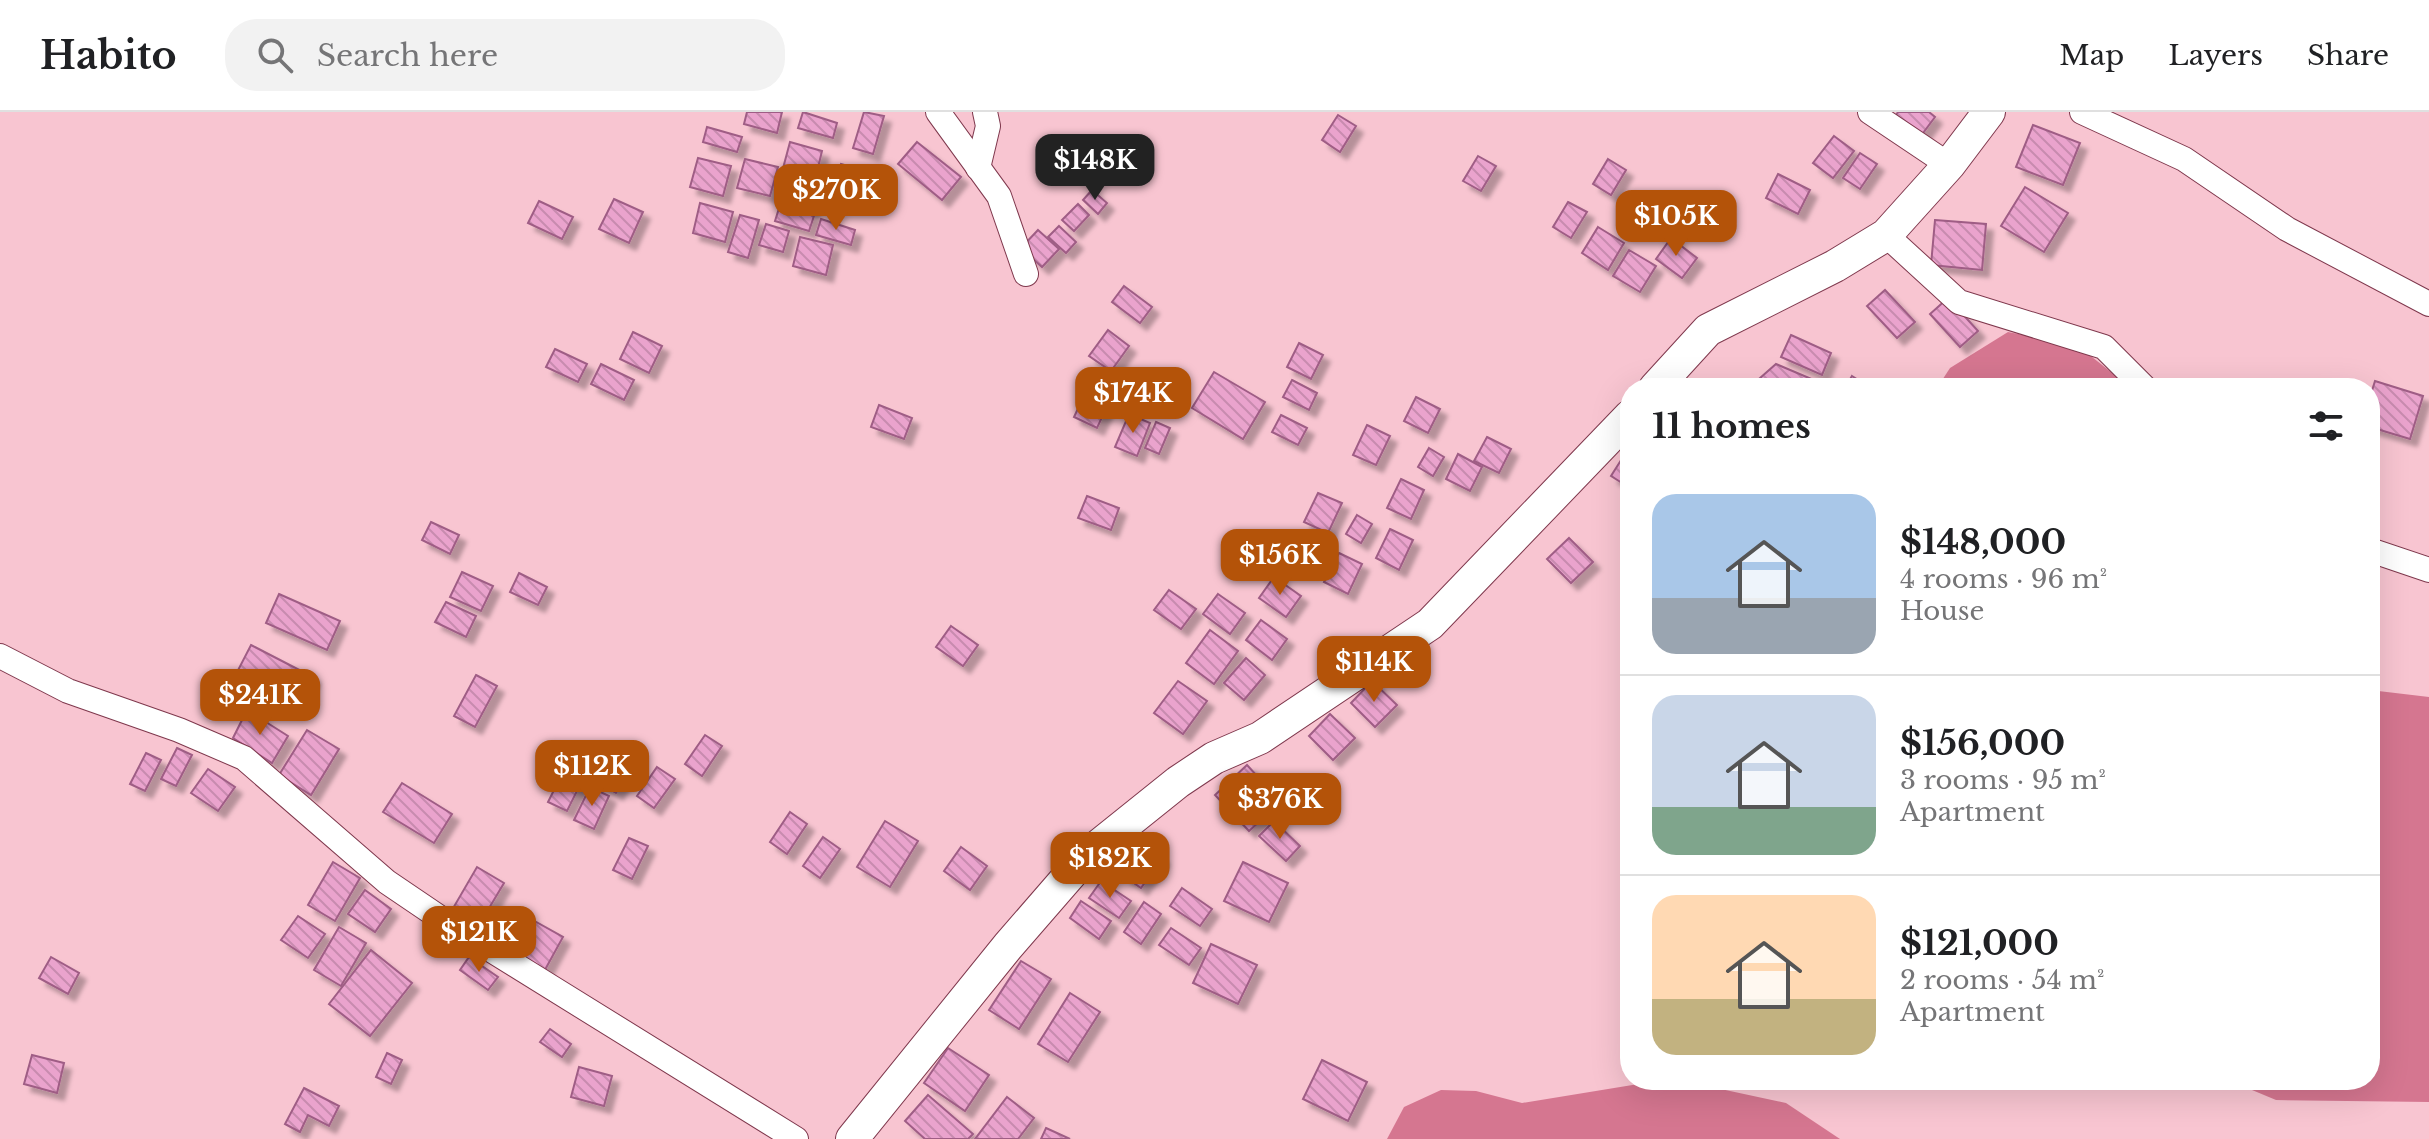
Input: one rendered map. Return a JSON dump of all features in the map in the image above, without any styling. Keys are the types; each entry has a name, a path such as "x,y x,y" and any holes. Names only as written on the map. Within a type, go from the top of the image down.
{"main road":[{"path":"1664,378 1708,330 1835,266 1886,235 1949,165 1989,112"},
{"path":"852,1139 990,968 1087,855 1178,782 1214,758 1260,738 1430,624 1620,426"}],"street":[{"path":"938,112 999,196 1026,274"},
{"path":"978,168 988,126 985,112"},
{"path":"1870,112 1949,165"},
{"path":"2082,112 2184,159 2287,229 2429,304"},
{"path":"1886,235 1959,302 2104,347 2135,378"},
{"path":"2380,553 2429,570"},
{"path":"0,656 68,691 179,730 244,758 387,882 446,922 796,1139"}],"shaded area":[{"path":"2008,332 2077,345 2118,378 1944,378 1950,368"},
{"path":"2380,691 2429,697 2429,1102 2276,1100 2252,1090 2380,1090"},
{"path":"1620,1087 1620,1090 1726,1090 1786,1103 1840,1139 1387,1139 1404,1107 1441,1090 1476,1091 1522,1103"}],"building":[{"path":"747,112 782,112 777,133 744,124"},
{"path":"803,112 837,123 833,138 798,128"},
{"path":"864,112 884,116 873,154 853,148"},
{"path":"1898,112 1929,112 1935,117 1920,137 1894,118"},
{"path":"1338,115 1356,126 1340,152 1322,140"},
{"path":"2033,125 2080,143 2063,185 2016,167"},
{"path":"707,127 742,137 737,152 703,142"},
{"path":"1834,136 1854,151 1833,178 1813,163"},
{"path":"790,142 822,151 815,180 782,172"},
{"path":"917,142 961,177 942,200 898,164"},
{"path":"1860,153 1877,164 1860,189 1843,178"},
{"path":"1478,156 1496,166 1481,191 1463,181"},
{"path":"698,158 731,166 723,196 690,187"},
{"path":"745,159 778,167 770,196 737,188"},
{"path":"1608,159 1626,170 1611,195 1593,184"},
{"path":"841,164 872,173 865,197 833,188"},
{"path":"1778,174 1810,190 1798,214 1766,198"},
{"path":"785,180 818,190 812,211 779,201"},
{"path":"2025,187 2068,213 2044,252 2001,226"},
{"path":"1092,190 1107,203 1098,214 1083,200"},
{"path":"614,199 643,212 629,243 599,229"},
{"path":"539,201 573,217 562,239 528,223"},
{"path":"1568,202 1587,212 1571,238 1553,227"},
{"path":"700,203 733,212 725,242 693,233"},
{"path":"1078,204 1089,215 1074,231 1062,220"},
{"path":"780,205 814,216 809,231 775,221"},
{"path":"740,215 759,220 748,258 728,252"},
{"path":"821,219 855,230 851,245 816,235"},
{"path":"1935,220 1986,224 1982,270 1931,265"},
{"path":"766,224 789,231 783,252 759,245"},
{"path":"1059,226 1076,242 1066,253 1048,237"},
{"path":"1598,227 1624,243 1608,270 1582,253"},
{"path":"1038,230 1059,249 1042,267 1021,248"},
{"path":"800,237 833,245 826,275 793,266"},
{"path":"1671,238 1697,258 1682,278 1656,259"},
{"path":"1629,250 1656,266 1640,292 1613,276"},
{"path":"1124,286 1152,307 1140,323 1112,302"},
{"path":"1885,290 1915,322 1897,338 1867,306"},
{"path":"1948,298 1978,331 1960,347 1930,314"},
{"path":"1108,330 1129,346 1111,371 1089,356"},
{"path":"633,332 662,346 649,373 620,359"},
{"path":"1791,335 1831,353 1822,375 1781,357"},
{"path":"1299,343 1323,355 1311,379 1287,367"},
{"path":"555,349 587,364 578,382 546,367"},
{"path":"601,364 634,380 624,400 591,384"},
{"path":"1776,364 1809,378 1760,378"},
{"path":"1214,372 1265,402 1243,439 1192,408"},
{"path":"1292,380 1317,393 1309,410 1283,397"},
{"path":"2380,383 2423,396 2410,439 2380,430"},
{"path":"1088,387 1111,398 1097,428 1074,417"},
{"path":"1416,397 1440,409 1428,433 1404,421"},
{"path":"879,405 912,418 904,439 871,427"},
{"path":"1129,414 1150,423 1137,456 1115,447"},
{"path":"1281,415 1307,428 1298,445 1272,432"},
{"path":"1156,422 1170,428 1159,454 1145,448"},
{"path":"1367,425 1390,436 1376,465 1353,455"},
{"path":"1487,437 1511,449 1499,473 1474,461"},
{"path":"1429,448 1444,457 1433,476 1418,467"},
{"path":"1458,454 1482,467 1470,491 1446,479"},
{"path":"1620,462 1620,482 1611,476"},
{"path":"1401,479 1424,490 1411,519 1387,508"},
{"path":"1318,493 1342,503 1328,533 1304,522"},
{"path":"1087,496 1119,508 1111,530 1078,518"},
{"path":"1357,515 1372,524 1361,543 1346,534"},
{"path":"431,522 459,535 450,554 422,540"},
{"path":"1390,529 1413,540 1399,570 1376,558"},
{"path":"1569,538 1593,562 1571,583 1547,559"},
{"path":"1339,553 1362,564 1348,594 1324,582"},
{"path":"462,572 493,586 481,611 450,597"},
{"path":"519,573 547,587 538,605 510,592"},
{"path":"1274,577 1301,596 1286,617 1259,598"},
{"path":"1169,590 1196,609 1181,629 1154,610"},
{"path":"279,594 340,621 327,650 266,623"},
{"path":"1218,594 1245,613 1230,634 1203,614"},
{"path":"446,602 476,616 466,637 435,622"},
{"path":"1261,620 1287,639 1272,660 1246,640"},
{"path":"951,626 978,645 963,666 936,647"},
{"path":"1210,630 1238,651 1214,684 1186,663"},
{"path":"251,645 313,677 297,708 235,676"},
{"path":"1246,658 1265,675 1244,700 1224,683"},
{"path":"476,675 497,686 475,727 454,716"},
{"path":"1178,681 1207,701 1183,734 1154,713"},
{"path":"1372,681 1397,705 1375,727 1351,703"},
{"path":"247,710 288,736 272,763 233,738"},
{"path":"1330,714 1355,738 1333,760 1309,736"},
{"path":"307,730 339,749 311,795 279,775"},
{"path":"705,735 722,746 702,776 685,764"},
{"path":"177,748 192,755 176,786 161,779"},
{"path":"146,753 161,760 145,791 130,784"},
{"path":"595,757 627,775 616,793 585,775"},
{"path":"1247,765 1281,802 1249,831 1215,795"},
{"path":"657,767 675,779 654,808 637,796"},
{"path":"208,769 235,787 218,811 191,793"},
{"path":"564,770 583,779 567,811 548,802"},
{"path":"402,783 452,814 434,843 383,812"},
{"path":"590,787 609,796 594,829 574,820"},
{"path":"790,812 807,824 787,854 770,842"},
{"path":"885,821 918,841 890,887 857,867"},
{"path":"1274,821 1300,846 1286,861 1259,836"},
{"path":"823,837 840,849 820,878 803,866"},
{"path":"629,838 648,846 632,879 613,870"},
{"path":"1145,846 1162,858 1141,888 1124,876"},
{"path":"961,847 987,866 970,890 944,871"},
{"path":"333,862 360,878 335,921 308,905"},
{"path":"1243,862 1288,883 1269,922 1224,901"},
{"path":"477,867 504,883 479,925 452,910"},
{"path":"1101,881 1131,901 1119,918 1089,898"},
{"path":"1182,888 1212,909 1200,926 1170,906"},
{"path":"365,890 391,909 375,932 348,914"},
{"path":"1081,901 1111,921 1099,939 1070,918"},
{"path":"1144,902 1161,914 1141,944 1124,932"},
{"path":"522,914 563,937 541,977 500,953"},
{"path":"298,916 325,934 308,958 281,940"},
{"path":"339,927 366,943 341,986 314,970"},
{"path":"1171,928 1201,948 1189,965 1159,945"},
{"path":"1211,944 1257,965 1238,1004 1193,983"},
{"path":"371,950 412,983 370,1036 329,1004"},
{"path":"51,957 79,973 68,994 39,978"},
{"path":"469,957 498,977 488,990 460,970"},
{"path":"1021,961 1051,979 1019,1029 989,1010"},
{"path":"1070,993 1100,1012 1068,1062 1038,1044"},
{"path":"550,1029 571,1044 562,1057 540,1042"},
{"path":"948,1048 989,1075 965,1111 924,1083"},
{"path":"387,1053 402,1060 391,1084 376,1077"},
{"path":"32,1055 64,1063 57,1093 24,1084"},
{"path":"1322,1060 1367,1082 1348,1121 1303,1099"},
{"path":"579,1067 612,1076 604,1106 571,1097"},
{"path":"304,1088 339,1106 329,1126 308,1115 300,1132 285,1124"},
{"path":"928,1095 973,1134 968,1139 925,1139 905,1121"},
{"path":"1007,1097 1034,1118 1018,1139 975,1139"},
{"path":"1046,1128 1070,1139 1041,1139"}]}
